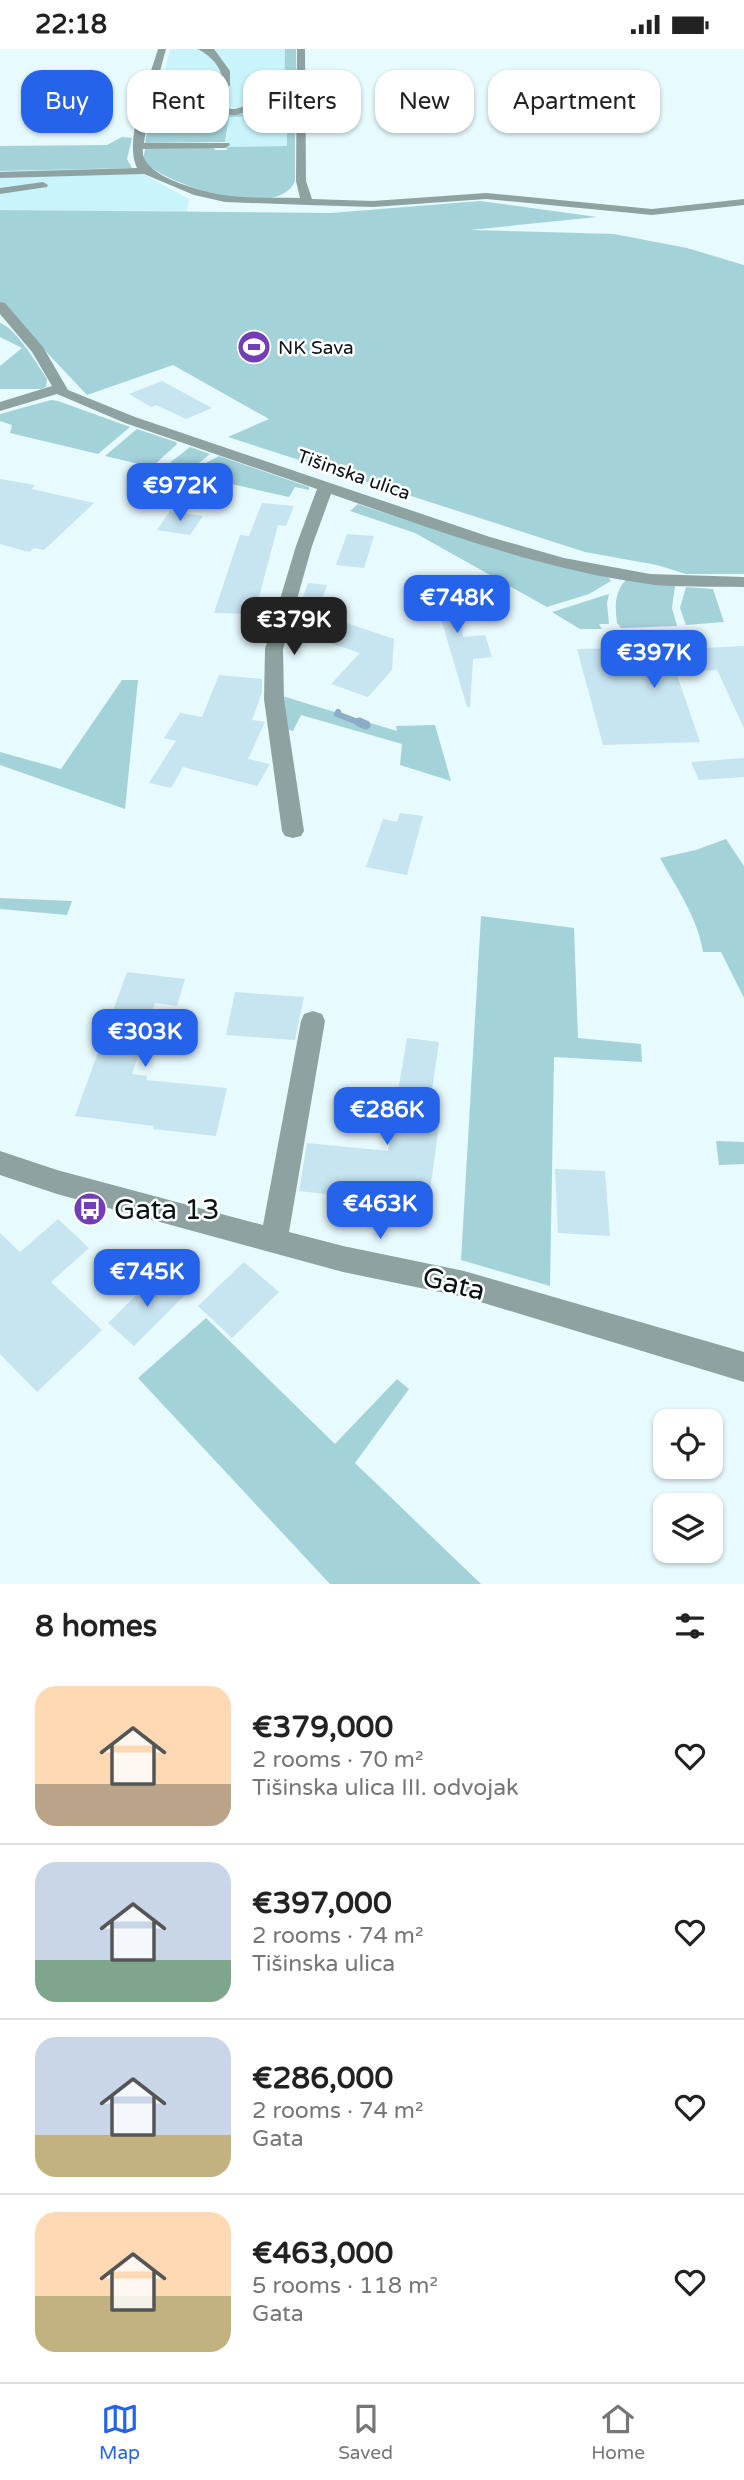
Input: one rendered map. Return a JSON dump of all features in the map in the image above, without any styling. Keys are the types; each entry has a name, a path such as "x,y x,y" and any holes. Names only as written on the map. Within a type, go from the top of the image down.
{"street":[{"path":"156,70 162,49"},
{"path":"202,49 211,51 225,70"},
{"path":"301,49 301,70"},
{"path":"140,133 137,156 142,167 176,186 226,199 373,204 486,196 652,212 744,202"},
{"path":"301,133 301,181 307,202"},
{"path":"138,146 225,145"},
{"path":"0,175 148,171"},
{"path":"0,191 47,184 71,173"},
{"path":"0,306 38,350 54,376 58,390 0,408"},
{"name":"Tišinska ulica","path":"58,390 130,420 484,541 562,563 650,579 744,582"},
{"path":"293,831 274,699 274,649 294,577 326,487"},
{"path":"274,1240 313,1021"},
{"name":"Gata","path":"0,1163 57,1182 343,1259 464,1284 744,1367"}],"shaded area":[{"path":"170,49 285,49 285,70 243,70 243,115 229,115 229,70 165,70"},
{"path":"285,49 296,49 296,70 285,70"},
{"path":"229,114 243,114 243,117 229,117"},
{"path":"229,117 243,117 243,133 287,133 287,146 225,147 229,133"},
{"path":"147,133 226,133 225,142 145,143"},
{"path":"287,133 295,133 295,181 285,193 267,199 246,199 197,189 174,180 143,161 145,149 213,147 215,150 228,150 225,147 287,146"},
{"path":"122,137 132,138 127,159 132,168 0,171 0,146 107,145"},
{"path":"132,168 189,199 187,212 0,210 0,171"},
{"path":"480,201 597,217 470,230 614,234 687,248 744,265 744,574 686,574 657,565 585,552 228,437 269,419 173,365 87,395 0,303 0,210 331,213"},
{"path":"0,323 13,332 26,347 47,379 46,387 0,389 0,366 22,348 0,337"},
{"path":"51,400 130,427 98,454 10,433 12,425 0,421 0,414"},
{"path":"137,429 177,444 152,467 105,456"},
{"path":"190,447 210,454 185,474 162,469"},
{"path":"219,456 309,487 309,490 295,487 289,497 191,475"},
{"path":"358,504 513,554 608,577 611,581 589,594 547,607 415,533 350,511"},
{"path":"626,580 675,586 672,608 677,626 621,628 617,623 616,600"},
{"path":"686,587 713,589 724,622 686,625 680,608"},
{"path":"609,594 609,624 599,624 602,629 580,629 552,612"},
{"path":"122,680 138,680 125,809 0,765 0,752 61,769"},
{"path":"279,695 397,731 396,726 435,725 451,781 400,765 402,744 301,715 293,731 283,728"},
{"path":"726,839 744,866 744,998 721,952 703,952 691,915 660,858 696,850"},
{"path":"0,898 72,901 67,915 0,909"},
{"path":"481,916 574,928 578,1038 641,1044 642,1062 554,1057 550,1286 461,1260"},
{"path":"716,1141 744,1142 744,1164 719,1165"},
{"path":"206,1318 335,1444 397,1379 409,1389 355,1463 481,1584 330,1584 138,1378"}],"building":[{"path":"162,381 212,408 186,419 156,405 151,407 129,394"},
{"path":"0,479 35,485 32,489 94,503 44,550 34,548 29,552 0,544"},
{"path":"262,503 294,506 286,526 278,525 258,601 277,601 270,624 248,623 250,614 214,613 240,535 249,536"},
{"path":"170,511 203,516 190,535 157,530"},
{"path":"347,534 374,536 364,568 336,565"},
{"path":"308,583 327,585 317,613 394,639 392,670 368,697 331,684 360,653 291,630"},
{"path":"424,589 459,589 463,637 485,635 492,657 473,659 470,707 467,707 439,612 425,612"},
{"path":"744,646 744,728 717,670 676,672 700,742 603,745 577,649"},
{"path":"219,675 262,679 262,692 252,720 265,722 248,759 270,764 257,786 183,767 171,788 149,783 176,741 164,738 180,713 202,717"},
{"path":"744,758 744,777 699,780 691,762"},
{"path":"400,813 423,816 407,875 366,867 383,819 397,822"},
{"path":"127,972 185,979 177,1006 155,1003 132,1074 147,1076 146,1080 227,1088 216,1136 75,1116"},
{"path":"235,992 304,997 295,1040 226,1035"},
{"path":"407,1038 439,1042 427,1124 439,1125 427,1213 379,1207 380,1200 299,1191 307,1143 388,1151"},
{"path":"555,1169 605,1171 610,1236 558,1233"},
{"path":"58,1219 89,1248 51,1282 102,1330 37,1392 0,1354 0,1233 20,1252"},
{"path":"244,1262 279,1292 232,1338 198,1306"},
{"path":"160,1272 186,1294 134,1346 108,1323"}],"waterway":[{"path":"338,712 337,714 363,724"},
{"path":"359,722 366,725"}],"place":[{"name":"NK Sava","path":"254,347"},
{"name":"Gata 13","path":"90,1209"}]}
